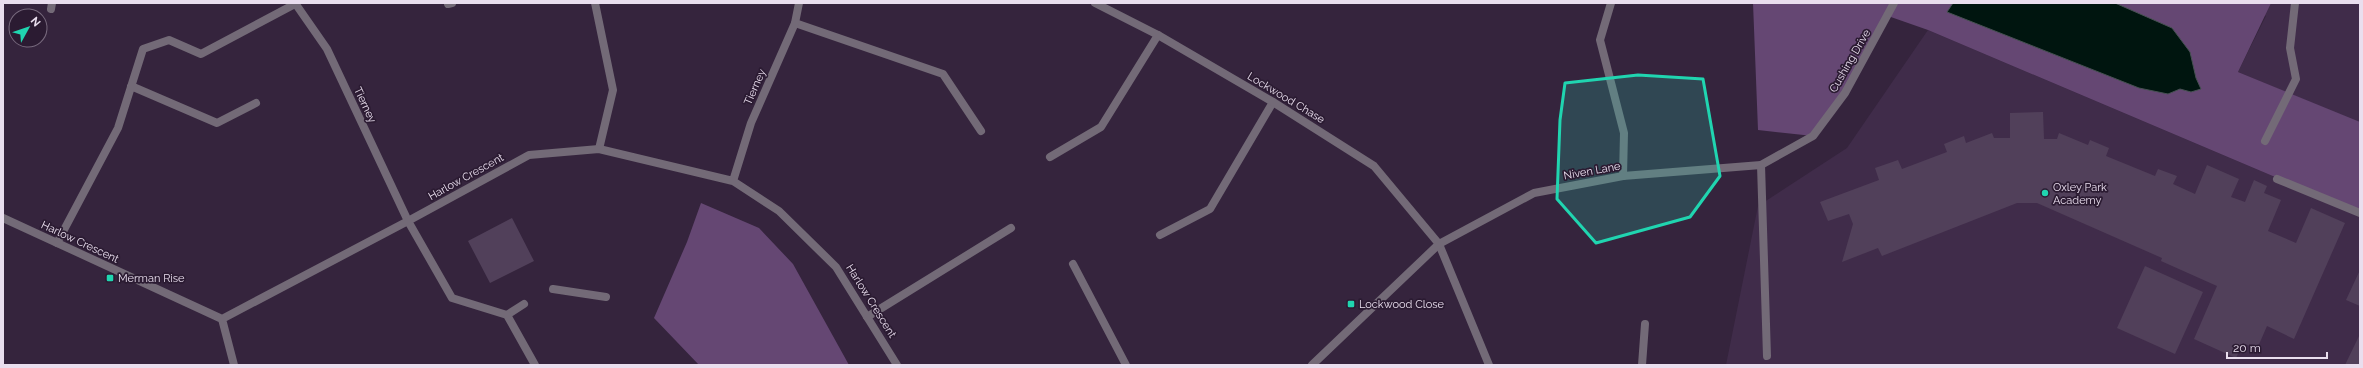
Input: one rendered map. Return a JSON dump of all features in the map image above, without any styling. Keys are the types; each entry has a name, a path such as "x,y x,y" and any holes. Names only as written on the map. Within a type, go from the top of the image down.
{"street":[{"path":"57,243 118,128 143,49 169,40 201,54 295,3"},
{"name":"Tierney","path":"295,3 327,50 408,221 452,298 507,315"},
{"path":"595,3 613,90 599,149"},
{"name":"Tierney","path":"733,181 751,123 795,23 799,3"},
{"name":"Lockwood Chase","path":"1095,3 1158,35 1273,102 1374,166 1439,244 1489,365"},
{"path":"1611,3 1600,40 1624,133 1623,176"},
{"name":"Cushing Drive","path":"1761,165 1813,136 1845,93 1894,3"},
{"path":"2265,141 2296,79 2290,48 2295,3"},
{"path":"795,23 943,74 981,131"},
{"path":"1050,157 1101,127 1158,35"},
{"path":"131,86 217,123 256,103"},
{"path":"1160,235 1210,209 1273,102"},
{"name":"Harlow Crescent","path":"3,218 222,319 408,221 529,155 599,149 733,181 779,211 836,267 897,365"},
{"path":"1761,165 1767,356"},
{"name":"Niven Lane","path":"1439,244 1534,193 1623,176 1761,165"},
{"path":"2277,179 2360,213"},
{"path":"868,317 1010,228"},
{"path":"1312,365 1439,244"},
{"path":"1073,264 1126,365"},
{"path":"553,289 606,297"},
{"path":"524,304 507,315 535,365"},
{"path":"222,319 234,365"},
{"path":"1642,365 1645,324"}],"highlighted area":[{"path":"1638,75 1703,79 1720,176 1690,217 1596,243 1557,199 1560,120 1565,83"}],"shaded area":[{"path":"1753,3 2271,3 2238,72 2360,122 2360,213 1928,30 1888,16 1845,93 1813,136 1758,130"},
{"path":"1953,3 2115,3 2172,28 2190,52 2196,78 2201,89 2191,92 2180,89 2168,94 2139,88 1947,12"},
{"path":"2237,3 2360,3 2360,123 2238,72 2266,16"},
{"name":"Oxley Park Academy","path":"1928,30 2360,213 2360,365 1726,365 1758,206 1847,148"},
{"path":"701,203 759,228 793,264 849,365 699,365 654,318 687,242"}],"building":[{"path":"2043,112 2044,139 2057,139 2059,133 2088,145 2090,140 2109,148 2106,156 2155,176 2158,169 2177,176 2173,184 2195,194 2207,165 2239,179 2231,197 2245,202 2254,180 2267,186 2264,193 2281,200 2268,231 2296,243 2311,208 2345,223 2294,339 2267,326 2257,349 2243,343 2236,358 2194,339 2217,286 2161,261 2162,258 2037,203 2017,203 1882,256 1878,248 1842,262 1853,224 1849,214 1828,221 1820,202 1879,180 1875,168 1898,160 1902,169 1947,152 1944,144 1964,136 1966,143 1992,133 1994,138 2010,138 2010,113"},
{"path":"512,218 534,261 490,283 468,241"},
{"path":"2145,266 2203,292 2175,354 2117,328"},
{"path":"2360,270 2360,306 2346,300"},
{"path":"2360,334 2360,365 2345,365"}],"place":[{"name":"Oxley Park Academy","path":"2045,193"},
{"name":"Merman Rise","path":"110,278"},
{"name":"Lockwood Close","path":"1351,304"}]}
